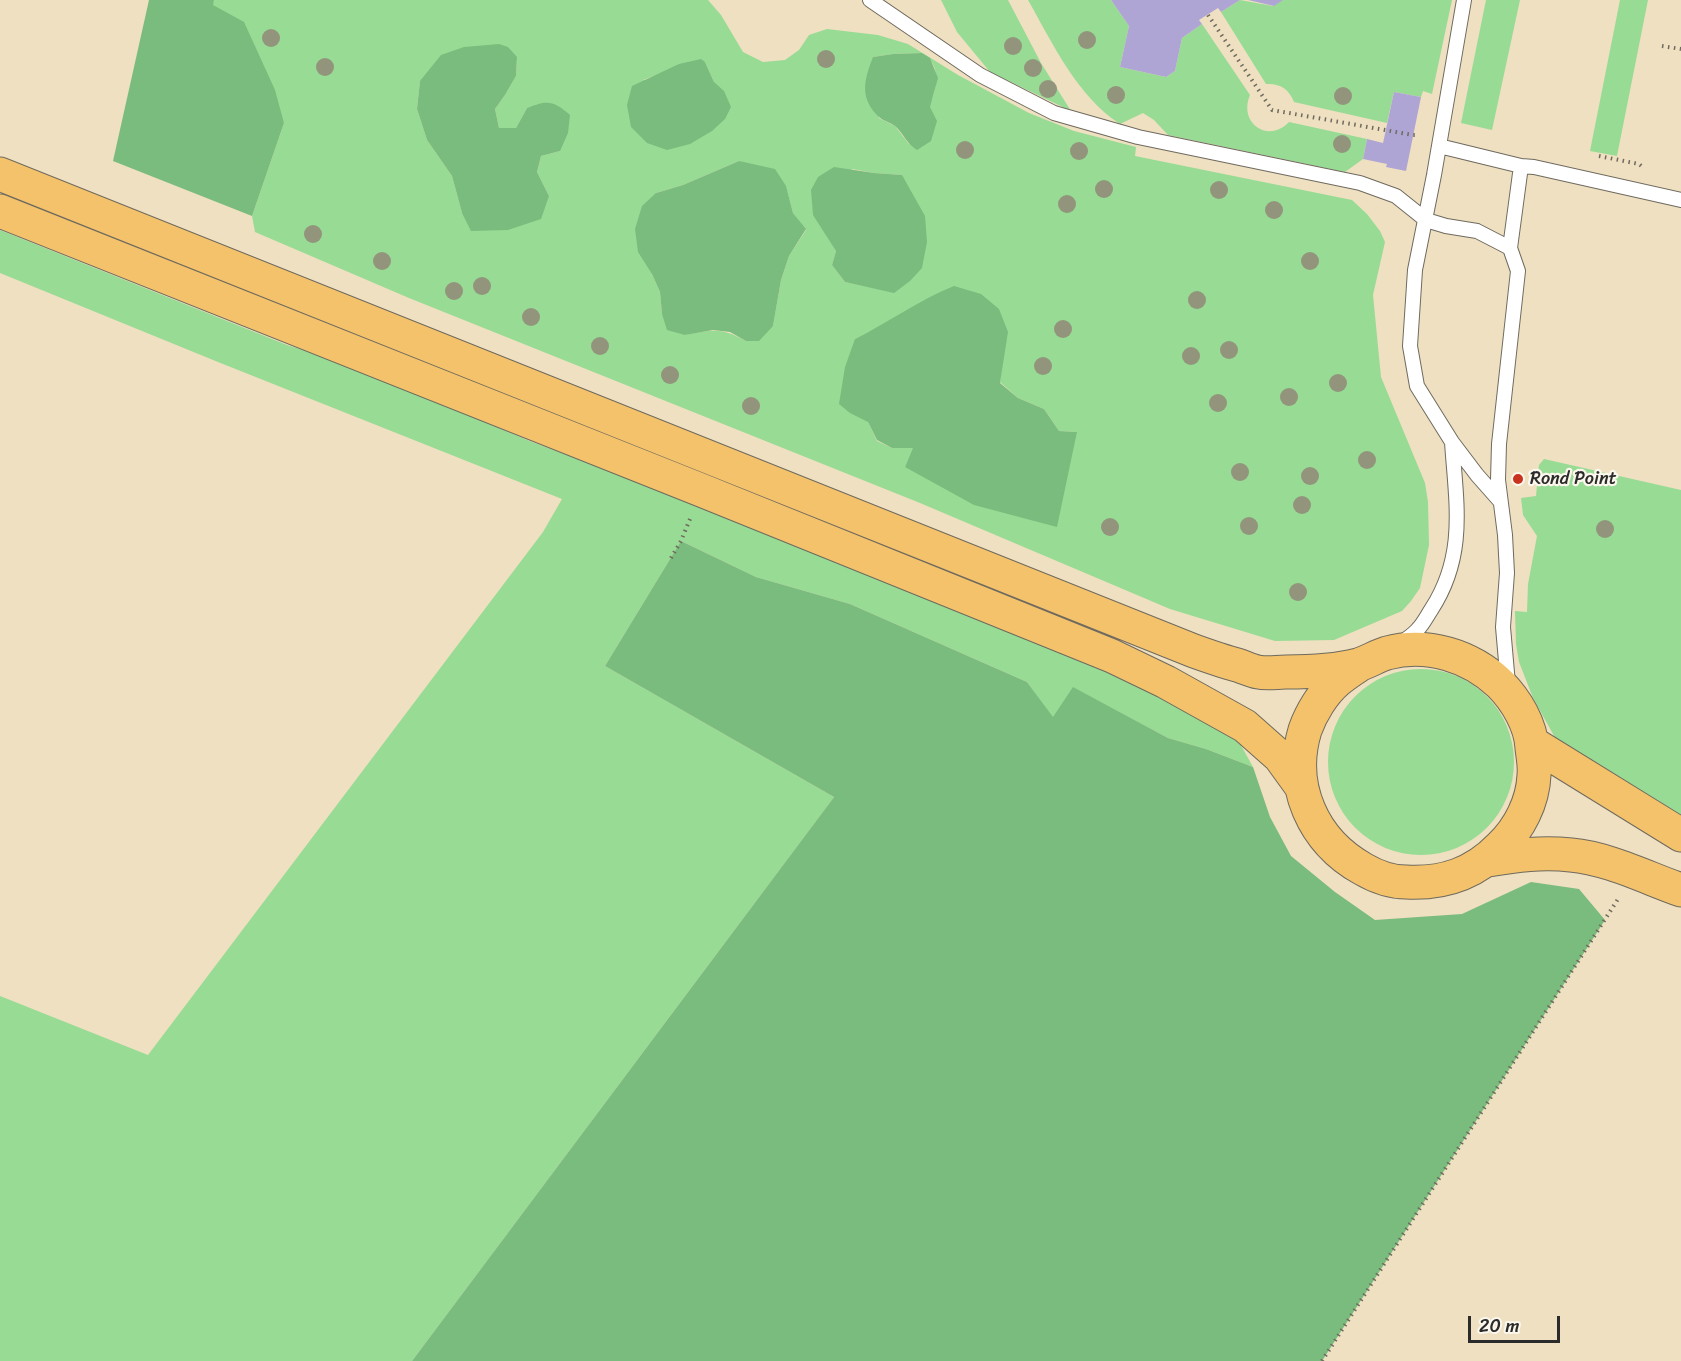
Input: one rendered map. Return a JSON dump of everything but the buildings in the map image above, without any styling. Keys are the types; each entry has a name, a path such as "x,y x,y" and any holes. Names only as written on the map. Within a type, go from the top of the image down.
{"main road":[{"path":"0,174 1194,651 1258,672 1322,671 1414,649 1441,652 1466,660 1490,674 1509,693 1523,716 1532,743 1534,776 1527,808 1511,836 1488,860 1462,874 1433,882 1403,882 1374,875 1348,861 1326,840 1310,815 1301,786 1300,758 1306,729 1318,704 1336,681 1373,659"},
{"path":"0,212 1112,656 1245,726 1280,757 1301,786"},
{"path":"1532,743 1681,835"},
{"path":"1488,860 1529,854 1573,855 1610,864 1681,890"}],"lane":[{"path":"870,0 980,75 1054,113 1138,138 1360,183 1396,196 1426,220 1478,231 1510,248"},
{"path":"1464,0 1426,220 1415,270 1410,346 1417,386 1452,442 1500,501"},
{"path":"1439,146 1681,200"},
{"path":"1509,693 1503,627 1507,573 1498,480 1518,271 1510,248 1521,166"},
{"path":"1373,659 1419,629 1447,580 1455,553 1457,529 1452,442"}],"path":[{"path":"1208,15 1272,110 1413,135 1426,134"},
{"path":"1662,46 1681,49"},
{"path":"671,558 681,541 701,490"},
{"path":"1322,1361 1634,873"}],"green space":[{"path":"149,0 214,0 213,5 244,22 275,90 284,123 252,216 113,161"},
{"path":"214,0 708,0 721,15 743,52 763,62 785,60 799,50 809,35 827,29 878,35 908,44 958,75 1029,113 1074,131 1136,147 1135,156 1352,200 1367,214 1385,242 1373,295 1381,377 1425,483 1429,545 1420,588 1402,611 1334,640 1275,641 1170,609 920,503 409,298 255,232 252,216 284,123 212,5","holes":["922,53 931,62 936,72 933,97 909,144 895,126 879,118 873,57","517,57 516,76 495,109 499,128 516,128 527,108 560,151 541,156 537,172 549,196 462,213 452,176 427,140 417,109 420,81","705,62 714,82 643,80","739,161 786,187 793,213 806,230 789,256 781,280 773,326 746,341 729,333 716,331 685,335 662,314 660,292 652,274 656,193 683,185","852,169 902,175 894,292 845,282 832,265 836,251 827,235","879,327 1003,359 1000,382 1018,398 1044,409 1059,431 1077,432 905,467 914,448 892,448 877,441 868,422 855,339"]},
{"path":"941,0 1008,0 1041,63 1071,111 990,72 957,32"},
{"path":"1028,0 1111,0 1129,26 1120,67 1166,77 1175,71 1182,38 1202,24 1250,95 1247,105 1248,114 1257,127 1264,131 1272,131 1289,122 1367,139 1363,159 1345,172 1168,135 1154,120 1143,113 1120,124 1091,99 1067,68"},
{"path":"1240,0 1273,6 1282,0 1452,0 1432,94 1423,91 1421,97 1394,92 1387,123 1294,102 1283,88 1266,84 1221,12"},
{"path":"1486,0 1520,0 1492,130 1461,123"},
{"path":"1620,0 1648,0 1617,156 1590,151"},
{"path":"499,44 508,47 517,57 516,76 495,109 499,128 516,128 527,108 550,103 559,106 570,115 568,133 560,151 541,156 537,172 549,196 541,219 508,230 471,231 462,213 452,176 427,140 417,109 420,81 441,55 464,47"},
{"path":"922,53 930,58 938,78 930,107 937,121 931,141 917,150 895,126 873,110 868,103 865,88 867,73 873,57"},
{"path":"701,59 705,62 714,82 724,91 731,107 725,119 712,131 690,144 667,150 647,143 631,127 627,105 632,86 679,64"},
{"path":"739,161 775,169 786,186 793,213 806,229 789,256 781,280 773,326 759,341 746,341 730,332 713,330 685,335 667,330 662,314 660,292 638,252 635,229 642,206 656,193 683,185"},
{"path":"834,167 902,175 925,216 927,242 922,268 894,293 845,282 832,265 836,251 813,215 811,190 818,177"},
{"path":"0,230 287,345 342,362 532,442 696,503 1148,686 1237,738 1253,767 1206,749 1168,738 1074,688 1053,718 1027,682 850,604 756,577 681,541 605,666 834,797 412,1361 0,1361 0,996 148,1055 543,532 562,499 0,273"},
{"path":"954,286 981,294 999,309 1008,332 1000,383 1018,398 1044,409 1059,431 1077,432 1057,527 974,505 905,467 913,448 892,448 877,440 868,422 850,413 839,404 845,367 855,339"},
{"path":"1544,459 1681,490 1681,824 1558,743 1533,698 1519,662 1515,611 1527,612 1528,584 1537,536 1523,515 1521,498 1536,496 1539,465"},
{"path":"681,541 756,577 850,604 1027,682 1053,717 1073,687 1168,738 1206,749 1253,767 1270,817 1291,856 1335,892 1375,920 1462,914 1531,882 1579,889 1605,920 1322,1361 412,1361 834,797 605,666"},
{"path":"1421,669 1457,676 1487,696 1507,726 1514,762 1507,798 1487,828 1457,848 1421,855 1385,848 1355,828 1335,798 1328,762 1335,726 1355,696 1385,676"}],"place":[{"name":"Rond Point","path":"1518,479"}]}
